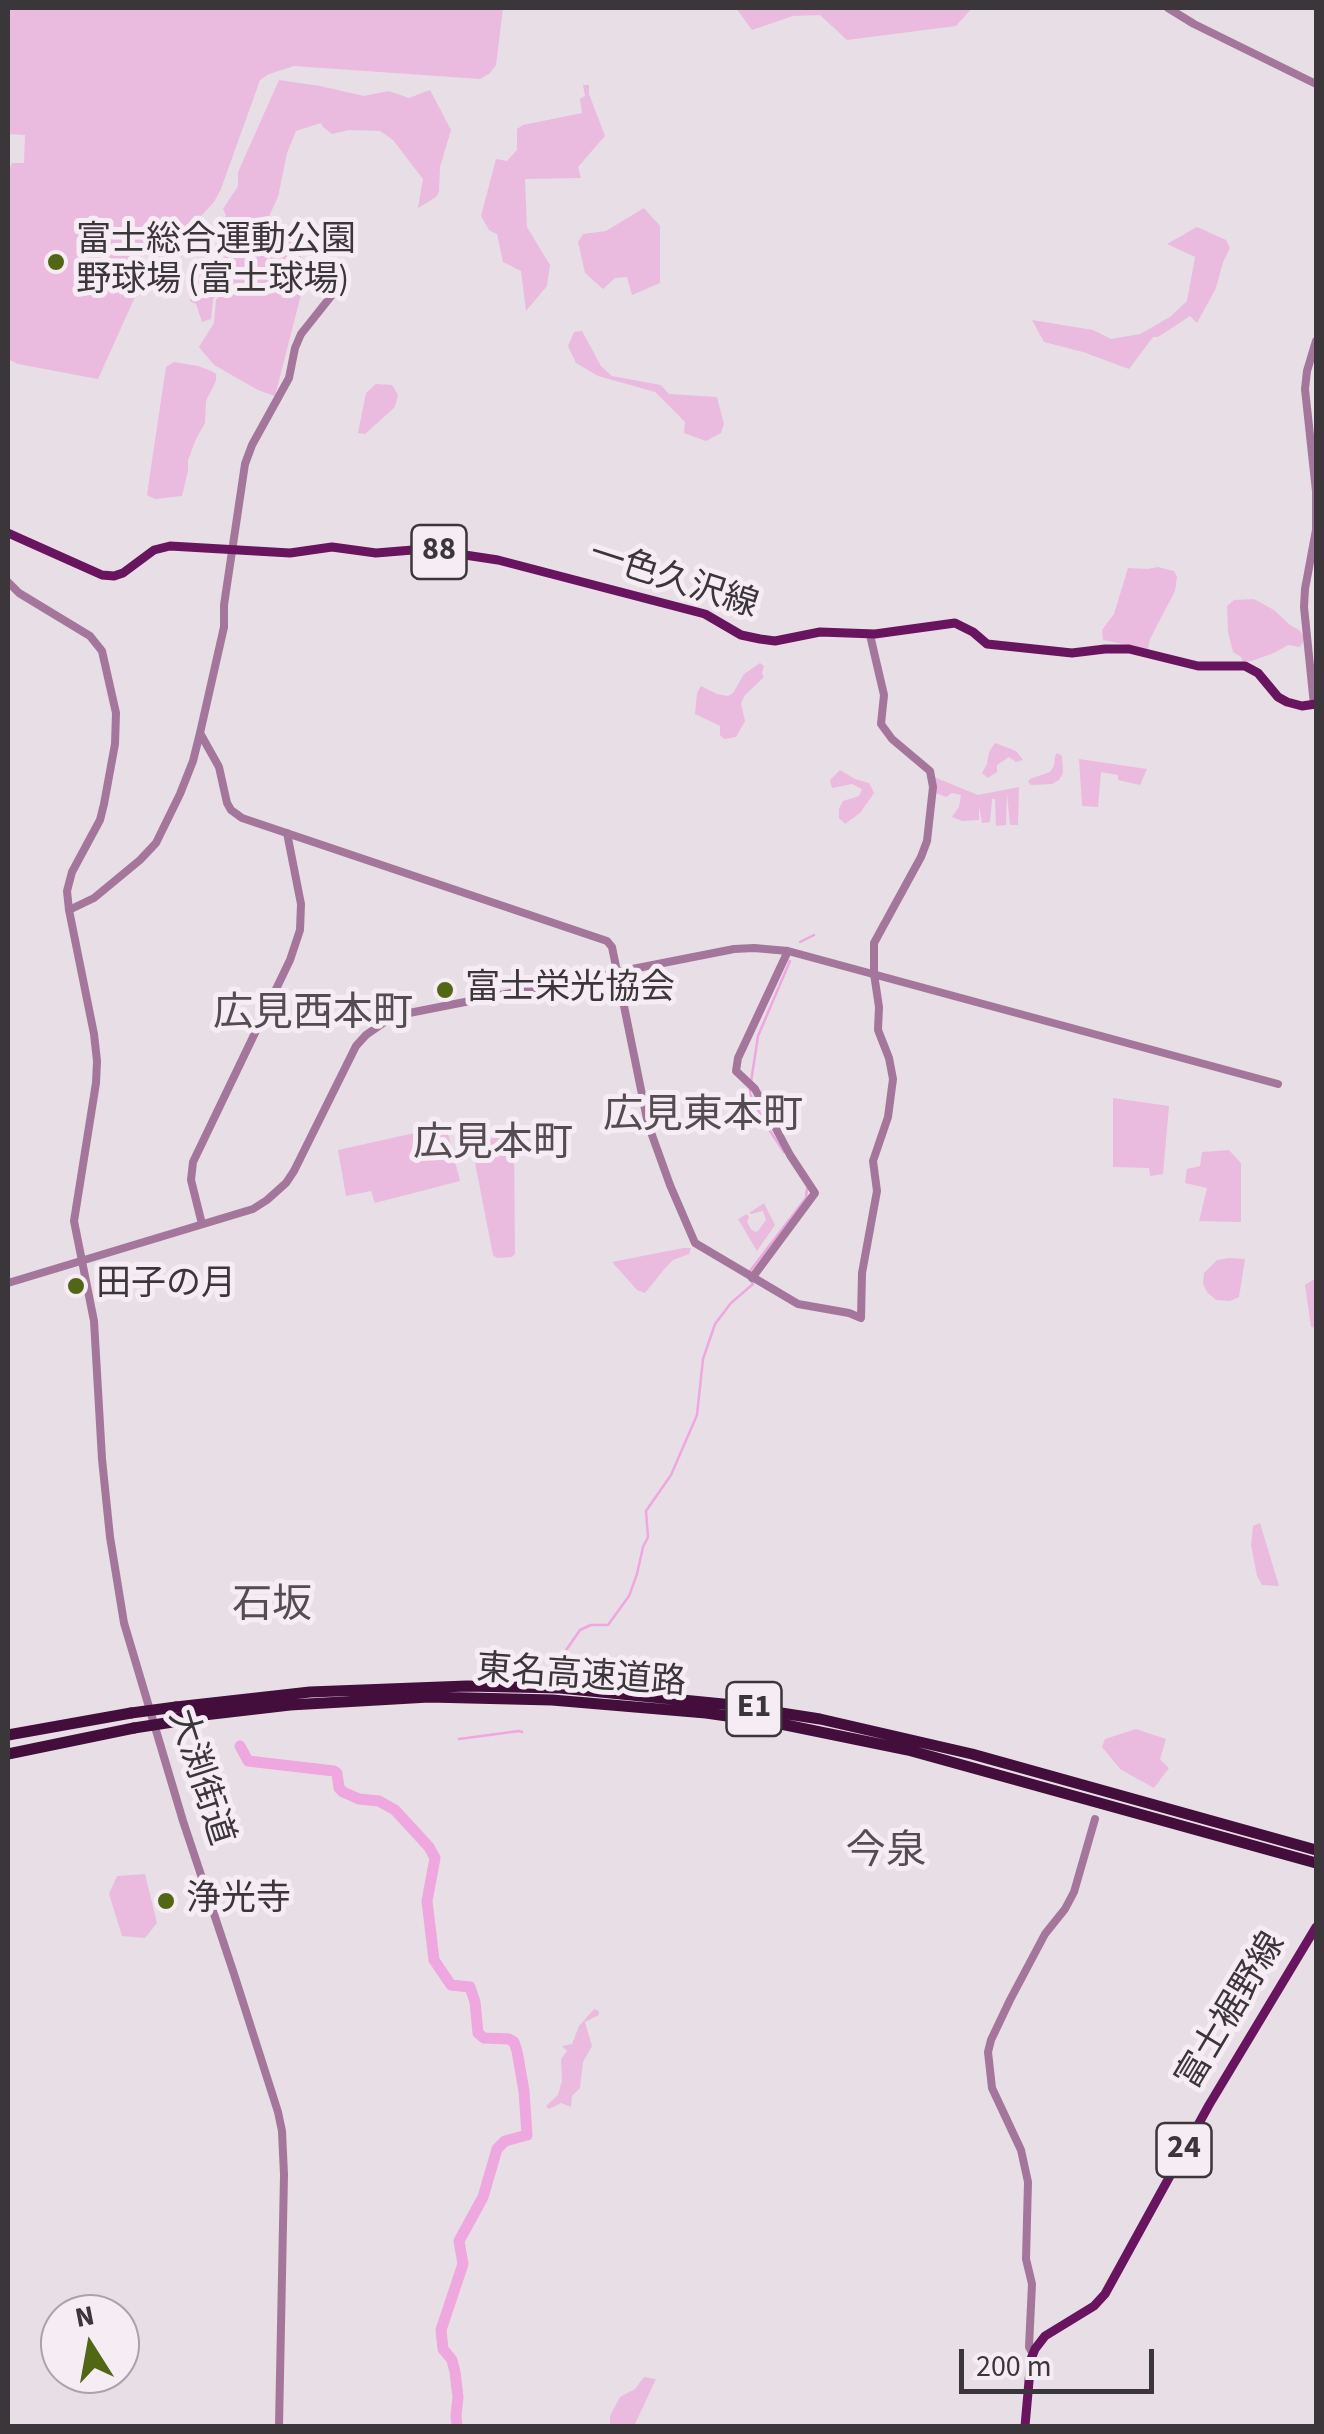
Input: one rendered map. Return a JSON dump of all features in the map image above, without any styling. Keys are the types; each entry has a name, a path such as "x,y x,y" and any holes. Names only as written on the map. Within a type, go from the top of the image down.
{"highway":[{"name":"東名高速道路","path":"178,1715 310,1692 449,1686 560,1688 723,1704 820,1720 972,1754 1316,1850"},
{"name":"東名高速道路","path":"178,1715 429,1697 552,1700 706,1713 908,1750 1316,1862"},
{"path":"8,1735 178,1715"},
{"path":"8,1750 133,1722"}],"main road":[{"name":"一色久沢線","path":"8,533 102,576 122,573 154,550 170,546 297,553 332,547 376,552 424,550 498,560 705,614 741,634 760,639 775,641 820,632 870,634 950,622 961,625 987,644 1072,654 1128,650 1198,666 1246,666 1258,672 1278,698 1302,706 1315,705"},
{"name":"富士裾野線","path":"1033,2354 1044,2336 1094,2306 1105,2294 1209,2104 1316,1927"},
{"path":"1025,2426 1033,2354"}],"street":[{"path":"1168,8 1316,84"},
{"path":"8,582 19,594 90,636 102,651 110,684 116,730 112,766 100,820 68,882 69,910 94,898 156,843 180,794 193,761 224,627 245,464 290,378 295,348 302,334 336,290"},
{"path":"1315,705 1304,607 1316,530 1306,390 1307,370 1316,341"},
{"path":"200,733 219,768 230,810 242,818 607,940 612,947 648,1124 695,1243 804,1306 861,1318 862,1273 878,1191 872,1161 888,1118 893,1079 878,1030 874,943 922,857 932,780 926,766 892,739 881,724 884,695 870,634"},
{"path":"202,1224 191,1180 193,1162 290,960 300,930 301,904 288,833"},
{"name":"大渕街道","path":"69,910 97,1061 74,1211 76,1240 94,1321 110,1537 124,1622 282,2130 279,2426"},
{"path":"8,1283 253,1209 268,1200 286,1183 349,1056 366,1035 386,1021 404,1014 734,949 788,951 1278,1084"},
{"path":"752,1278 815,1193 755,1089 736,1071 738,1058 788,951"},
{"path":"1033,2354 1028,2347 1032,2284 1026,2259 1028,2182 1021,2150 992,2088 988,2052 1000,2018 1074,1892 1095,1819"}],"shaded area":[{"path":"8,8 503,8 496,65 480,79 294,66 260,80 214,202 180,239 172,256 162,260 142,253 135,297 98,379 8,359 8,172 12,163 24,163 25,135 8,134"},
{"path":"736,8 972,8 956,26 847,40 820,15 793,16 752,30"},
{"path":"279,80 364,96 389,91 409,98 430,90 451,130 440,167 439,192 418,208 423,179 393,140 380,131 332,134 321,123 296,131 278,197 265,225 298,233 304,283 275,396 214,365 199,347 214,323 216,300 224,289 213,299 211,319 202,322 196,304 190,301 194,280 216,282 227,272 221,233 226,215 223,209 238,186 238,172"},
{"path":"583,85 589,85 605,136 578,167 581,178 525,179 527,227 550,265 547,286 526,311 521,271 503,262 497,234 489,230 481,216 496,159 507,161 517,150 517,129 582,113"},
{"path":"644,208 660,226 660,283 632,295 627,277 615,278 603,289 585,273 578,242 583,234 606,231"},
{"path":"1197,227 1226,240 1230,248 1216,288 1197,323 1190,316 1153,337 1129,369 1044,342 1032,320 1093,330 1111,339 1140,334 1170,317 1187,301 1195,257 1167,244"},
{"path":"582,331 601,366 612,376 661,385 669,394 717,397 724,424 721,433 706,441 684,433 685,422 655,392 598,376 576,363 568,346 574,332"},
{"path":"174,362 211,371 216,374 216,381 206,401 205,423 188,460 182,496 155,499 147,495 166,367"},
{"path":"376,384 392,385 398,395 395,407 365,434 358,433 366,393"},
{"path":"1128,568 1174,571 1177,577 1175,591 1148,649 1103,640 1102,630 1114,614"},
{"path":"1254,599 1299,630 1305,638 1300,647 1288,645 1243,662 1233,652 1227,606 1234,600"},
{"path":"760,663 764,666 764,677 741,703 745,721 736,737 724,739 720,726 695,714 697,693 701,686 728,696 744,674"},
{"path":"995,743 1016,751 1023,760 1016,762 1009,757 988,778 982,773"},
{"path":"1057,753 1062,756 1063,773 1059,780 1031,785 1030,779 1050,772"},
{"path":"1079,759 1147,769 1140,785 1101,772 1098,807 1082,806"},
{"path":"840,770 869,783 874,793 860,813 845,824 839,818 839,809 843,801 859,796 862,789 852,784 832,788 830,780"},
{"path":"934,777 978,795 1019,787 1018,825 1010,825 1007,794 1006,825 996,826 995,799 990,822 982,823 979,806 979,820 952,817 961,795 952,793 946,797 933,792"},
{"path":"1113,1098 1169,1106 1163,1174 1150,1176 1149,1168 1113,1167"},
{"path":"446,1126 460,1181 375,1203 371,1191 346,1196 338,1150"},
{"path":"492,1131 514,1142 512,1257 493,1255 471,1142 493,1138"},
{"path":"1229,1150 1241,1163 1241,1222 1199,1221 1207,1188 1185,1183 1187,1169 1200,1166 1202,1152"},
{"path":"764,1203 775,1225 757,1251 738,1219 747,1214 751,1229 758,1231 766,1220 763,1211 749,1213"},
{"path":"691,1248 689,1254 673,1260 645,1293 637,1290 612,1262"},
{"path":"1245,1259 1239,1297 1216,1300 1203,1284 1204,1273 1217,1260"},
{"path":"1316,1278 1316,1328 1311,1327 1305,1285"},
{"path":"1260,1523 1279,1586 1262,1585 1257,1576 1251,1545 1253,1526"},
{"path":"1136,1729 1166,1739 1160,1759 1169,1768 1154,1788 1120,1769 1102,1747 1105,1739"},
{"path":"145,1874 157,1923 145,1938 122,1936 109,1894 117,1876"},
{"path":"594,2009 599,2015 585,2022 592,2046 583,2062 580,2088 572,2096 571,2107 561,2103 549,2109 546,2106 558,2095 562,2081 561,2059 567,2051 562,2046 572,2044 579,2026"},
{"path":"644,2377 656,2379 634,2426 610,2426 610,2416 620,2397 635,2389"}],"waterway":[{"path":"800,942 814,935"},
{"path":"751,1082 758,1036 790,961"},
{"path":"750,1090 764,1122 784,1152"},
{"path":"750,1271 806,1198 807,1189"},
{"path":"560,1659 580,1630 608,1625 629,1596 648,1537 646,1511 671,1475 697,1415 703,1359 715,1324 753,1284 751,1279"},
{"path":"459,1739 522,1732"},
{"path":"240,1746 248,1761 334,1771 343,1792 379,1801 395,1810 429,1847 435,1858 427,1901 434,1960 451,1985 470,1987 478,2033 484,2038 509,2039 517,2051 527,2135 505,2141 497,2149 483,2197 459,2241 463,2264 441,2330 443,2349 455,2372 457,2426"}],"place":[{"name":"富士総合運動公園 野球場 (富士球場)","path":"56,262"},
{"name":"富士栄光協会","path":"445,990"},
{"name":"田子の月","path":"76,1286"},
{"name":"浄光寺","path":"166,1901"}],"district":[{"name":"広見西本町","path":"313,1016"},
{"name":"広見東本町","path":"703,1118"},
{"name":"広見本町","path":"493,1146"},
{"name":"石坂","path":"272,1608"},
{"name":"今泉","path":"886,1854"}]}
